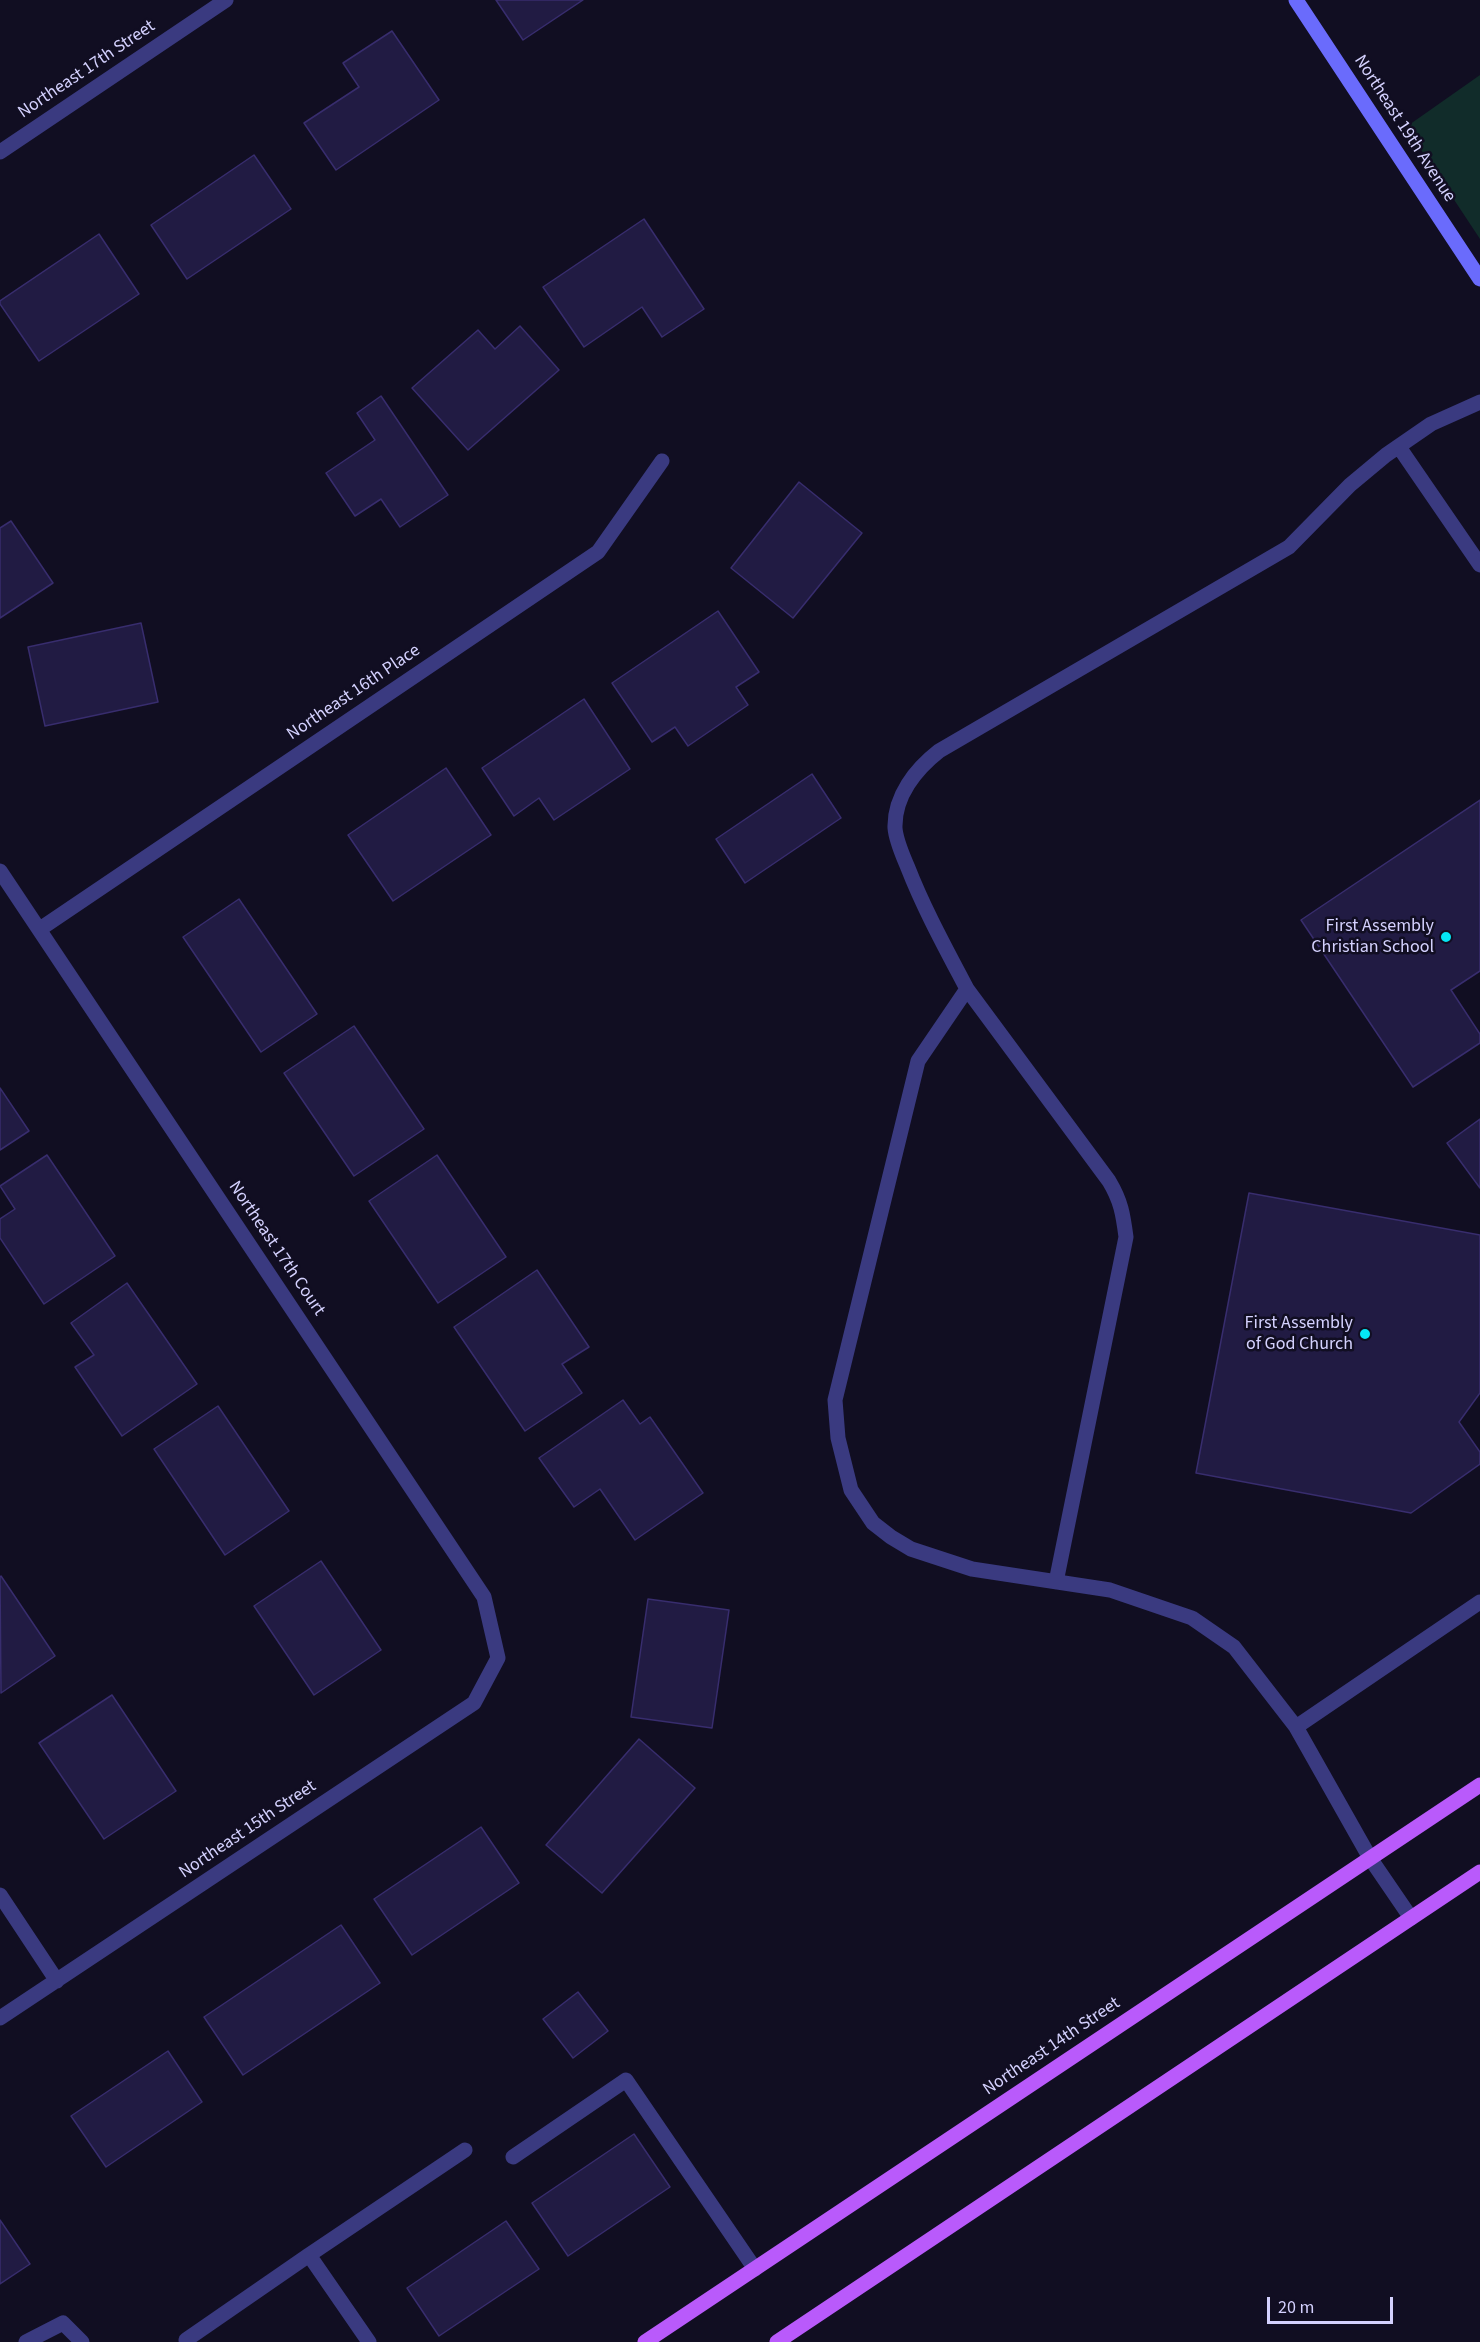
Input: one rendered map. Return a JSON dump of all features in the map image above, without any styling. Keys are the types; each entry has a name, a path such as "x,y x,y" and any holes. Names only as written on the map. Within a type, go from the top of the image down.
{"main road":[{"name":"Northeast 14th Street","path":"645,2342 1480,1785"},
{"path":"777,2342 1480,1872"}],"street":[{"name":"Northeast 17th Street","path":"0,152 226,0"},
{"name":"Northeast 19th Avenue","path":"1296,0 1480,279"},
{"path":"1056,1582 1126,1237 1123,1212 1119,1198 1109,1181 967,989 918,894 895,828 906,786 922,764 939,751 1289,547 1350,485 1399,447 1431,424 1480,402"},
{"path":"1399,447 1480,565"},
{"name":"Northeast 16th Place","path":"40,929 598,552 662,461"},
{"name":"Northeast 17th Court","path":"0,872 484,1597 498,1658"},
{"path":"967,989 918,1061 835,1400 838,1438 851,1490 873,1523 911,1549 972,1569 1110,1590 1192,1618 1234,1647 1296,1727 1370,1858 1411,1918"},
{"path":"1296,1727 1480,1602"},
{"name":"Northeast 15th Street","path":"0,2018 474,1703 498,1658"},
{"path":"0,1895 57,1980"},
{"path":"513,2157 626,2080 755,2269"},
{"path":"186,2340 465,2150"},
{"path":"309,2255 369,2342"},
{"path":"27,2342 63,2323 82,2342"}],"green space":[{"path":"1480,75 1480,239 1406,127"}],"building":[{"path":"496,0 583,0 523,40"},
{"path":"392,31 439,100 336,170 304,123 359,87 343,63"},
{"path":"254,155 291,209 187,279 151,225"},
{"path":"644,219 704,309 662,337 642,307 584,347 543,287"},
{"path":"99,234 139,294 39,361 0,301"},
{"path":"520,326 559,370 468,450 412,388 478,330 495,349"},
{"path":"381,396 448,495 400,527 381,499 355,516 326,473 375,440 357,413"},
{"path":"799,482 862,533 793,618 731,568"},
{"path":"11,521 53,583 0,618 0,528"},
{"path":"718,611 759,672 736,687 748,705 688,746 675,727 652,742 612,683"},
{"path":"141,623 158,702 45,726 28,647"},
{"path":"584,699 630,769 554,820 539,798 514,816 482,768"},
{"path":"446,768 491,835 393,901 348,835"},
{"path":"812,774 841,818 745,883 716,839"},
{"path":"1480,800 1480,971 1451,990 1480,1034 1480,1043 1413,1087 1301,920"},
{"path":"239,899 317,1014 261,1052 183,937"},
{"path":"354,1026 424,1129 354,1176 284,1073"},
{"path":"0,1088 29,1131 0,1150"},
{"path":"1480,1119 1480,1188 1447,1143"},
{"path":"47,1155 115,1256 44,1304 0,1238 0,1219 15,1209 0,1186"},
{"path":"437,1155 506,1257 438,1303 369,1201"},
{"path":"1249,1193 1480,1235 1480,1393 1459,1422 1480,1452 1480,1464 1411,1513 1196,1473"},
{"path":"537,1270 589,1347 562,1364 582,1393 525,1431 454,1327"},
{"path":"127,1283 197,1384 122,1436 75,1367 94,1355 71,1323"},
{"path":"623,1400 640,1424 650,1417 703,1493 635,1540 600,1489 574,1507 539,1458"},
{"path":"218,1406 289,1511 225,1555 154,1449"},
{"path":"321,1561 381,1650 314,1695 254,1606"},
{"path":"0,1577 55,1656 1,1693"},
{"path":"648,1599 729,1610 712,1728 631,1717"},
{"path":"112,1695 176,1791 104,1839 39,1743"},
{"path":"639,1739 695,1788 602,1893 546,1845"},
{"path":"481,1827 519,1883 412,1955 374,1899"},
{"path":"341,1925 380,1983 243,2075 204,2017"},
{"path":"578,1992 608,2031 573,2058 543,2019"},
{"path":"168,2051 202,2102 106,2167 71,2116"},
{"path":"634,2134 670,2187 568,2256 532,2203"},
{"path":"0,2220 30,2264 0,2284"},
{"path":"506,2221 539,2269 439,2336 407,2288"}],"place":[{"name":"First Assembly Christian School","path":"1446,937"},
{"name":"First Assembly of God Church","path":"1365,1334"}]}
